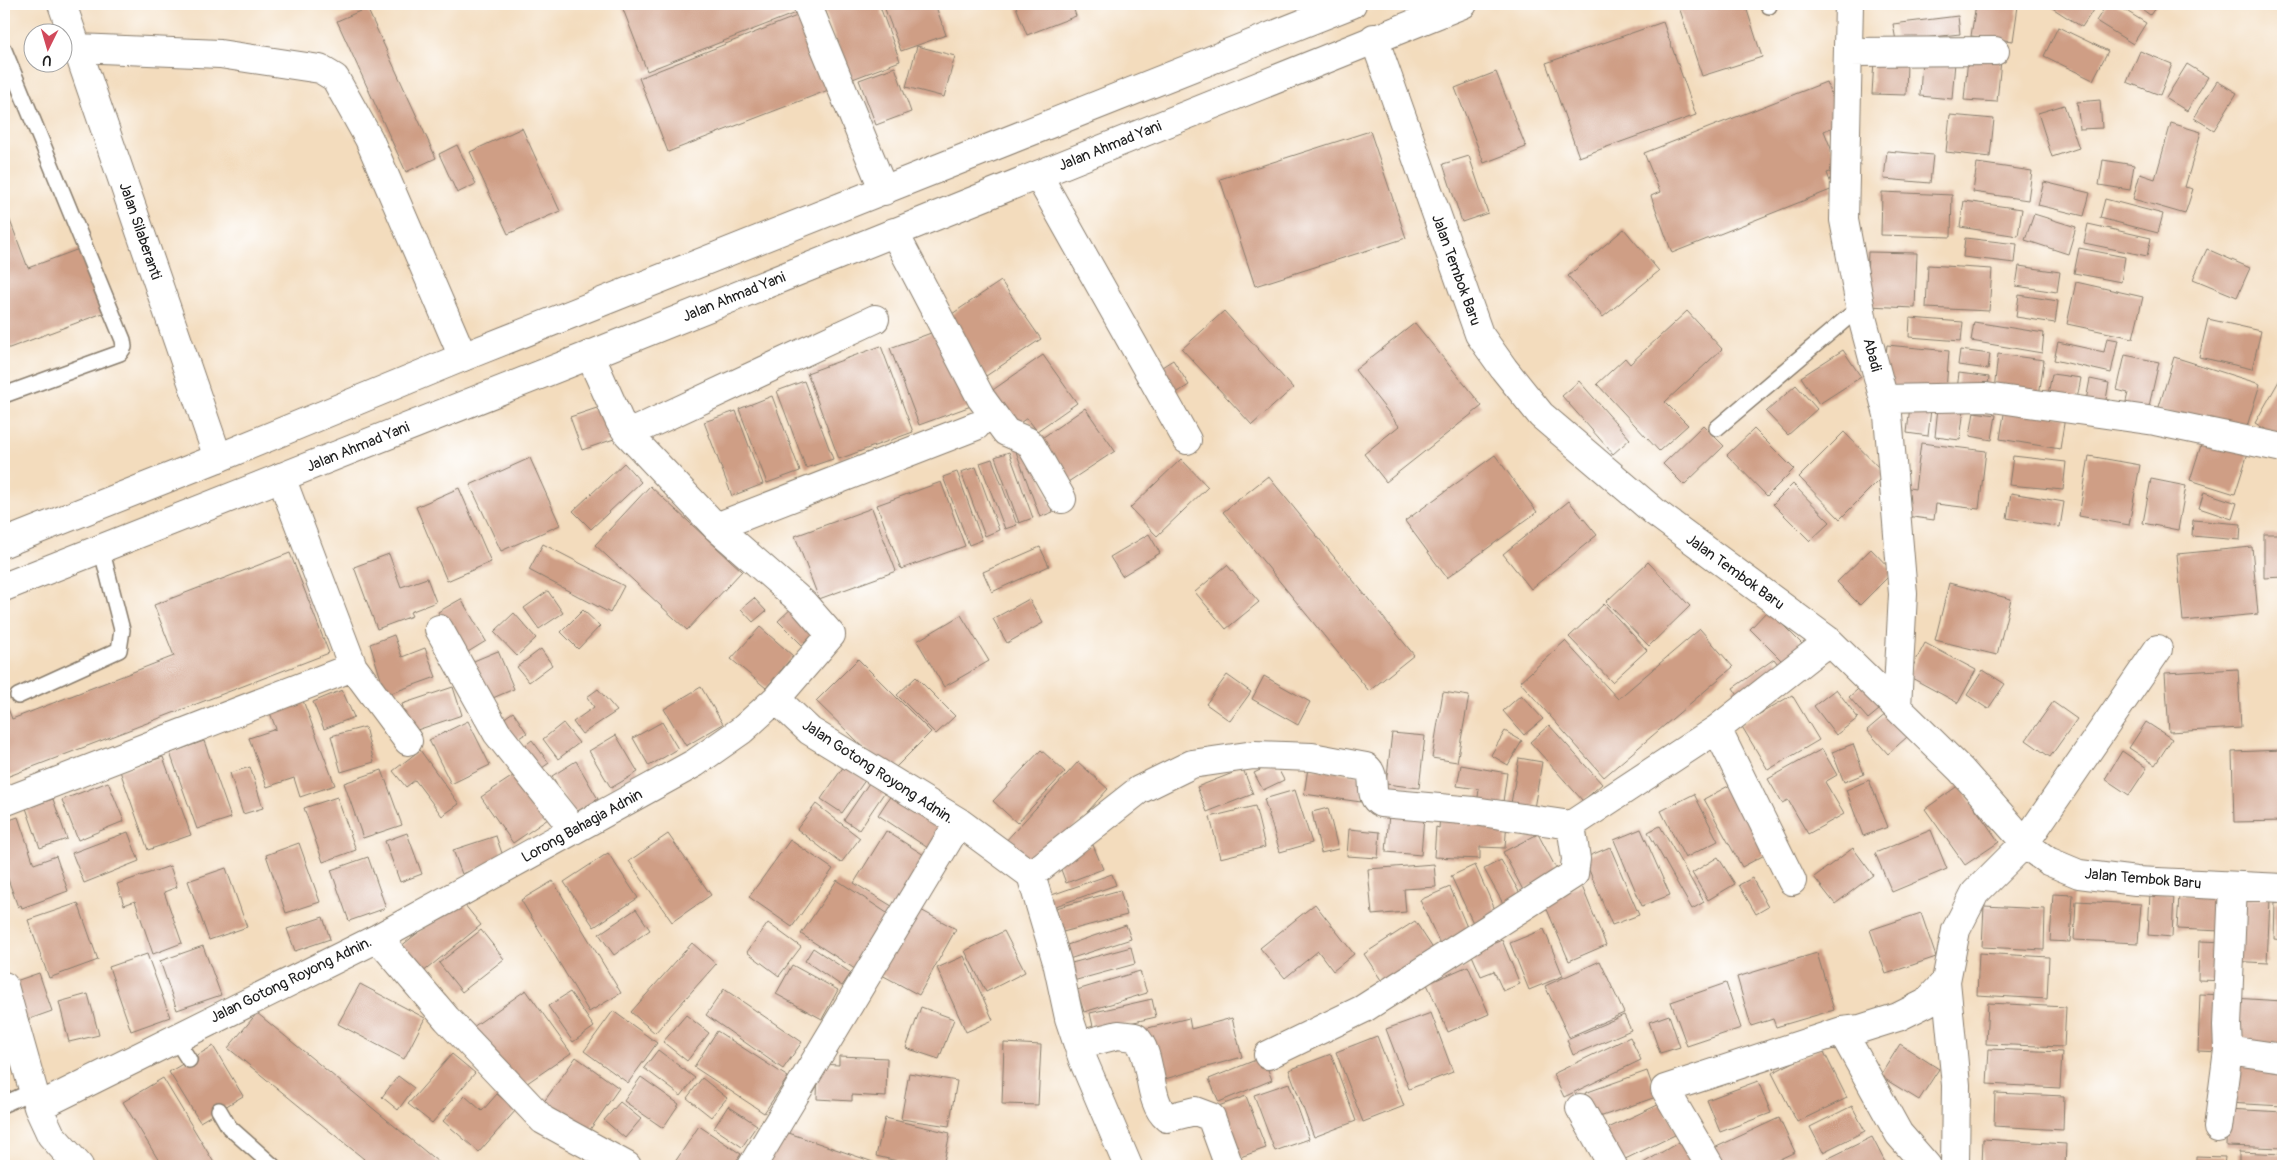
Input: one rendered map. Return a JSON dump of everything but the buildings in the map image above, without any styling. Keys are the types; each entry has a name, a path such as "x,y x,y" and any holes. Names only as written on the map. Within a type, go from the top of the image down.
{"main road":[{"name":"Jalan Silaberanti","path":"62,4 218,458"},
{"path":"807,4 884,191"},
{"name":"Jalan Ahmad Yani","path":"4,587 590,355 1462,4"},
{"name":"Abadi","path":"1850,4 1844,220 1860,307 1888,414 1903,594 1896,707"},
{"path":"4,543 884,191 1337,7"},
{"name":"Jalan Tembok Baru","path":"1374,38 1479,334 1541,415 1656,513 1829,641 1961,770 2025,843 2048,861 2079,874 2136,881 2283,888"},
{"path":"77,48 220,54 320,69 335,78 369,139 463,358"},
{"path":"1848,52 1995,51"},
{"path":"1038,175 1188,440"},
{"path":"894,232 981,398 1006,432 1031,445 1062,499"},
{"path":"628,434 875,319"},
{"path":"590,355 620,422 628,434 716,527 803,602 832,635 776,699"},
{"path":"1884,399 1986,397 2155,421 2283,448"},
{"path":"716,527 976,426"},
{"path":"280,477 353,668 408,741"},
{"path":"439,629 498,733 574,830"},
{"path":"1031,876 1139,790 1192,764 1254,755 1312,757 1366,768 1372,775 1373,795 1376,801 1382,803 1474,812 1571,825 1716,730 1829,641"},
{"path":"1955,1166 1956,1086 1946,981 1956,930 1975,894 2025,843 2158,649"},
{"path":"4,802 353,668"},
{"name":"Jalan Gotong Royong Adnin.","path":"752,1166 959,822 810,731 776,699"},
{"name":"Lorong Bahagia Adnin","path":"378,938 695,764 742,730 776,699"},
{"path":"1716,730 1792,881"},
{"path":"959,822 1031,876 1057,962 1069,1018 1078,1045 1128,1166"},
{"path":"1268,1055 1363,1009 1574,874 1576,859 1571,825"},
{"path":"2218,1128 2228,1050 2227,1026 2233,886"},
{"name":"Jalan Gotong Royong Adnin.","path":"35,1099 182,1049 378,938 447,1019 543,1120 627,1166"},
{"path":"1710,1166 1665,1089 1842,1030 1860,1029 1898,1018 1926,1003 1946,981"},
{"path":"6,1000 35,1099 51,1135 79,1166"},
{"path":"1842,1030 1899,1134 1927,1166"},
{"path":"1078,1045 1118,1035 1135,1037 1141,1045 1156,1098 1163,1115 1167,1118 1195,1111 1211,1117 1229,1166"},
{"path":"2228,1050 2283,1058"},
{"path":"1580,1108 1612,1166"}],"lane":[{"path":"4,50 123,340 124,347 120,353 4,395"},
{"path":"1717,428 1860,307"},
{"path":"18,696 118,650 122,630 102,548"},
{"path":"4,1104 35,1099"},
{"path":"219,1110 229,1127 273,1166"}]}
